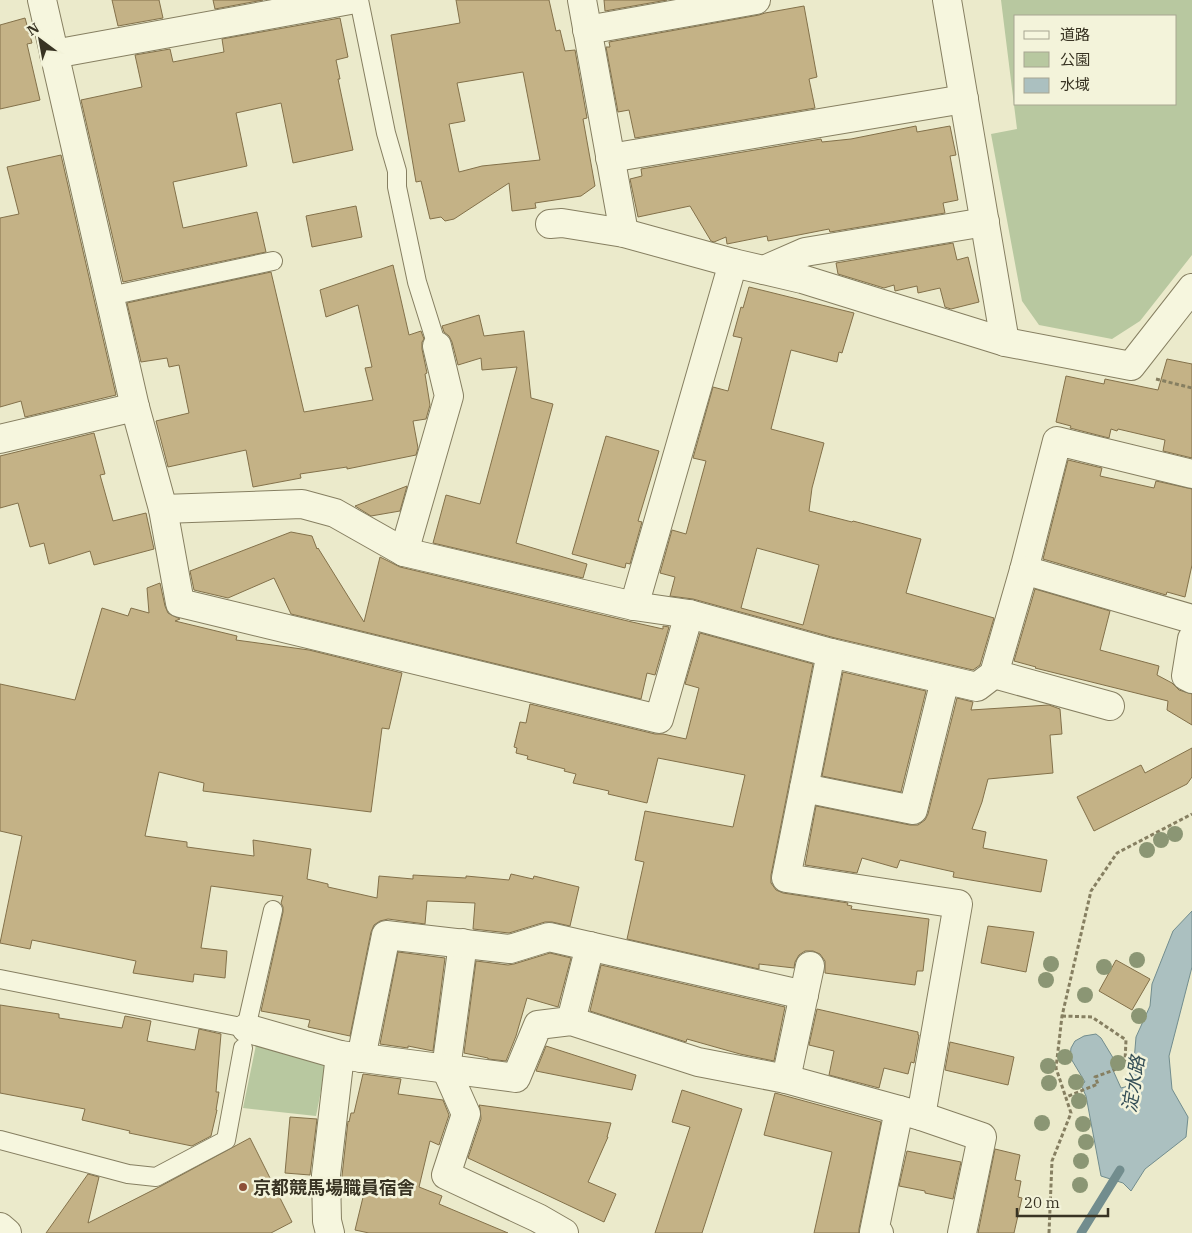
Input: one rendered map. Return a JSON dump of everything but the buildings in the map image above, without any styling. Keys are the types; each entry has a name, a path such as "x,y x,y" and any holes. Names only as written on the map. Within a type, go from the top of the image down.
{"street":[{"path":"42,0 135,407 163,509 180,603 659,719 689,614"},
{"path":"54,54 350,0"},
{"path":"582,0 624,233"},
{"path":"587,30 756,0"},
{"path":"947,0 1005,342"},
{"path":"610,158 964,99"},
{"path":"764,270 805,252 985,222"},
{"path":"550,224 562,223 624,233 733,263 802,279 1005,342 1131,366 1192,288"},
{"path":"634,606 733,263"},
{"path":"404,552 449,396 437,346"},
{"path":"0,439 135,407"},
{"path":"163,509 302,504 335,513 404,552 634,606 689,614 832,653 977,688 994,674 1024,570 1057,441 1192,474"},
{"path":"1024,570 1192,619"},
{"path":"1192,639 1186,676 1192,679"},
{"path":"832,653 786,878 958,904 910,1113 874,1232 879,1233"},
{"path":"994,674 1110,706"},
{"path":"804,788 913,810 944,680"},
{"path":"330,1233 327,1222 326,1175 351,1057 386,935 510,949 549,937 804,995"},
{"path":"463,943 446,1069 466,1114 446,1175 538,1218 564,1233"},
{"path":"571,1021 590,946"},
{"path":"786,1079 810,966"},
{"path":"245,1038 351,1057 516,1078 538,1025 571,1021 698,1062 786,1079 910,1113 982,1137 962,1233"},
{"path":"0,1227 7,1233"}],"lane":[{"path":"359,0 386,133 396,171 397,187 417,282 437,346"},
{"path":"110,296 272,261"},
{"path":"0,1140 128,1174 156,1177 226,1140 245,1038 273,910"},
{"path":"0,979 245,1038"}],"path":[{"path":"1049,1233 1052,1161 1071,1113 1056,1068 1062,1016 1091,891 1117,853 1192,814"},
{"path":"1062,1016 1092,1017 1126,1040 1125,1062 1114,1070 1095,1077 1098,1084 1066,1097"}],"green space":[{"path":"1001,0 1192,0 1192,255 1140,321 1112,339 1039,325 1022,301 991,134 1017,129 1014,105 1177,105 1177,15 1014,15 1014,105"},
{"path":"256,1045 327,1060 316,1116 243,1108"}],"water":[{"path":"1192,911 1192,967 1169,1056 1172,1089 1188,1117 1186,1137 1145,1169 1131,1191 1123,1183 1101,1176 1086,1096 1081,1085 1085,1082 1070,1057 1071,1048 1075,1041 1084,1036 1096,1034 1101,1038 1115,1061 1112,1068 1121,1088 1132,1085 1136,1037 1150,1006 1152,984 1173,931"}],"waterway":[{"name":"淀水路","path":"1081,1233 1120,1170"}],"place":[{"name":"京都競馬場職員宿舎","path":"243,1187"}]}
